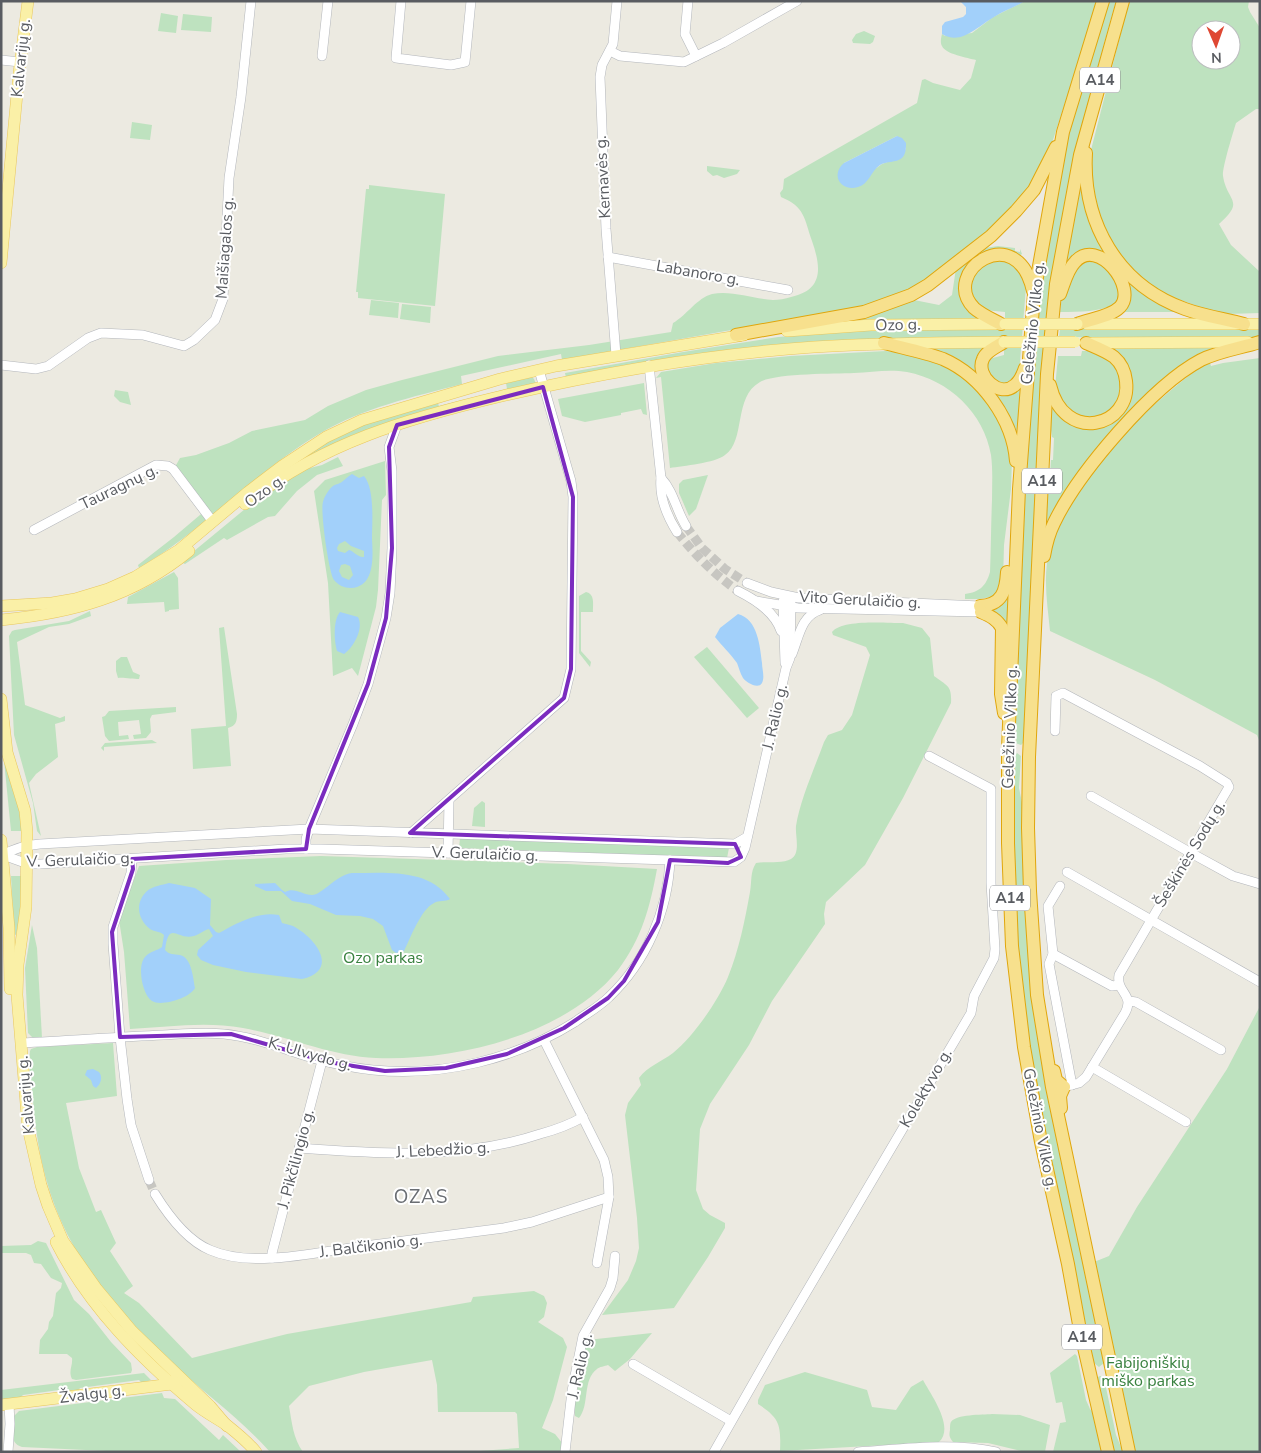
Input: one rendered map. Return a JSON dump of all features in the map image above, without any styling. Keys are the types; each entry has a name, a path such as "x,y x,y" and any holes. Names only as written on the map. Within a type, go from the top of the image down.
{"highway":[{"name":"Geležinio Vilko g.","path":"1103,1 1063,132 1034,294 1019,495 1008,751 1008,843 1010,910 1024,1047 1041,1142 1108,1452"},
{"name":"Geležinio Vilko g.","path":"1123,1 1076,176 1064,236 1054,310 1047,374 1036,587 1028,828 1037,996 1063,1142 1129,1452"},
{"path":"1088,129 1086,175 1091,206 1104,241 1119,264 1149,290 1172,303 1201,314 1244,324"},
{"path":"736,335 864,312 911,294 928,285 991,236 1027,199 1041,177 1063,132"},
{"path":"1003,324 981,314 973,307 970,301 966,284 975,264 997,254 1012,258 1021,264 1028,275 1034,294"},
{"path":"1054,310 1073,264 1085,255 1092,254 1101,257 1109,264 1124,285 1125,298 1115,310 1077,324"},
{"path":"1004,342 990,351 982,360 982,372 990,384 1001,389 1013,387 1021,378 1028,364"},
{"path":"1047,374 1059,409 1072,419 1080,422 1096,423 1112,416 1123,403 1126,395 1126,378 1123,370 1112,356 1081,342"},
{"path":"1036,587 1047,542 1062,509 1096,460 1135,415 1164,388 1200,361 1210,356 1260,342"},
{"path":"884,344 943,359 964,372 975,380 993,402 1007,428 1016,455 1019,495 1009,540 1006,586 1004,593 993,603 980,609"},
{"path":"980,609 999,622 1003,633 1002,694 1008,751 1019,748 1026,752 1029,757"},
{"path":"1044,1038 1051,1054 1056,1080 1068,1086 1060,1096 1064,1124 1063,1142"},
{"path":"1091,1379 1095,1373 1099,1372 1105,1372 1112,1376"}],"main road":[{"name":"Kalvarijų g.","path":"1,263 20,62 28,1"},
{"name":"Ozo g.","path":"1,606 52,603 88,596 108,589 157,565 179,550 275,471 326,437 362,420 396,409 500,379 539,370 736,335 871,325 1260,324"},
{"name":"Ozo g.","path":"1,620 62,612 128,590 174,563 254,497 289,474 320,456 370,433 397,424 543,387 650,366 795,348 1004,342 1260,342"},
{"name":"Kalvarijų g.","path":"1,699 7,752 24,811 28,845 26,907 17,977 28,1128 36,1167 48,1206 63,1241 107,1311"},
{"name":"Kalvarijų g.","path":"1,840 9,928 10,988 19,1114 27,1157 50,1229 77,1278 107,1311 150,1349 175,1380 210,1406 227,1426 256,1452"},
{"name":"Žvalgų g.","path":"5,1405 175,1380"}],"street":[{"name":"Maišiagalos g.","path":"1,365 36,369 48,366 88,338 102,333 143,334 184,346 194,340 215,320 221,306 229,178 251,1"},
{"path":"322,56 328,1"},
{"path":"402,1 396,58 451,65 465,62 471,1"},
{"name":"Kernavės g.","path":"616,356 608,257 600,77 602,65 613,44 617,1"},
{"path":"688,1 685,34 696,56"},
{"path":"610,51 620,56 680,63 797,1"},
{"path":"1,60 20,62"},
{"name":"Labanoro g.","path":"608,257 788,290"},
{"path":"650,366 661,478 660,488 664,504 677,532"},
{"path":"410,833 564,698 571,669 573,497 571,481 539,370"},
{"path":"306,849 309,829 368,684 386,618 390,594 392,548 392,470 389,446 397,424"},
{"path":"370,433 385,441 389,446"},
{"name":"Tauragnų g.","path":"34,530 135,476 162,465 173,469 213,522"},
{"path":"661,478 669,486 679,516 686,526"},
{"name":"Vito Gerulaičio g.","path":"747,584 788,596 980,609"},
{"path":"738,591 756,600 774,617 783,639 786,668"},
{"name":"J. Ralio g.","path":"747,837 786,668 790,658 786,607 788,596"},
{"name":"Vito Gerulaičio g.","path":"756,600 786,607 822,609 980,609"},
{"name":"Vito Gerulaičio g.","path":"783,639 786,607"},
{"path":"790,658 804,622 815,612 822,609"},
{"name":"Šeškinės Sodų g.","path":"1055,731 1056,696 1063,693 1200,766 1227,783 1228,790 1119,975 1119,986"},
{"name":"Kolektyvo g.","path":"714,1452 971,1013 974,996 994,958 991,884 991,789 929,756"},
{"path":"1091,796 1233,876 1260,884"},
{"path":"448,853 449,800"},
{"name":"V. Gerulaičio g.","path":"3,856 15,849 28,845 309,829 735,844"},
{"path":"741,857 739,848 735,844 747,837"},
{"path":"741,857 747,837"},
{"name":"V. Gerulaičio g.","path":"3,856 28,864 306,849 734,862 741,857"},
{"path":"132,859 132,873 112,932 127,1099 131,1125 149,1180"},
{"name":"K. Ulvydo g.","path":"21,1043 203,1033 231,1034 263,1041 322,1061 379,1070 427,1070 474,1063 507,1054 544,1040 590,1012 608,998 624,981 639,960 658,922 665,897 670,860"},
{"path":"1067,872 1260,982"},
{"path":"1060,886 1048,906 1053,954 1049,964 1068,1086 1081,1082 1092,1067 1125,1013 1129,1001"},
{"path":"1053,954 1112,986 1119,986 1129,1001 1136,1002 1221,1050"},
{"path":"544,1040 604,1160 608,1177 609,1197 597,1263"},
{"name":"J. Pikčilingio g.","path":"272,1258 322,1061"},
{"path":"1092,1067 1186,1122"},
{"name":"J. Lebedžio g.","path":"299,1148 414,1154 479,1150 526,1139 562,1127 583,1117"},
{"name":"J. Balčikonio g.","path":"155,1194 177,1224 194,1241 209,1250 235,1258 272,1258 504,1228 532,1222 609,1197"},
{"name":"J. Ralio g.","path":"566,1452 572,1391 583,1336 610,1288 613,1278 614,1256"},
{"path":"633,1364 731,1421"},
{"path":"5,1405 10,1424 6,1451"},
{"path":"858,1452 946,1447 996,1452"}],"highlighted area":[{"path":"543,387 573,497 571,669 564,698 410,833 735,844 741,857 728,863 670,860 658,922 624,981 608,998 564,1028 507,1054 446,1068 385,1071 328,1062 231,1034 120,1037 112,932 133,869 132,859 306,849 309,829 368,684 386,618 392,548 389,447 397,425"}],"green space":[{"path":"1025,1 1098,1 1053,140 1032,184 1000,222 925,284 884,303 562,360 561,354 461,376 462,384 370,410 319,434 295,449 185,537 139,568 138,565 207,509 175,467 180,458 196,455 229,443 252,431 305,420 328,406 366,390 402,380 498,356 589,345 671,332 673,323 702,299 712,294 727,293 775,300 802,294 815,283 818,268 817,260 803,214 795,205 781,197 780,193 783,189 784,179 917,103 922,80 925,79 960,90 971,78 976,60 944,49 941,43 942,34 945,36 972,33 993,17","holes":["897,136 906,148 903,156 882,164 875,169 844,163"]},
{"path":"1106,1 1116,1 1075,160 1064,214 1024,742 1021,745 1015,743 1014,739 1029,415 1036,312 1063,153"},
{"path":"1129,1 1249,1 1248,7 1250,12 1260,28 1260,109 1256,109 1236,123 1223,172 1225,185 1233,205 1232,210 1219,224 1231,245 1260,272 1260,313 1228,314 1208,310 1160,294 1122,261 1096,209 1090,157"},
{"path":"161,13 178,16 176,33 158,31"},
{"path":"183,14 212,17 211,32 181,30"},
{"path":"864,31 875,36 873,42 870,44 853,43 852,40 856,34"},
{"path":"132,122 152,125 150,140 130,138"},
{"path":"707,166 740,170 737,174 724,178 717,175 713,176 707,171"},
{"path":"1081,171 1109,258 1097,251 1062,282"},
{"path":"369,185 445,194 435,306 358,298 358,292 356,292 366,189 369,189"},
{"path":"998,246 1015,248 1015,251 1020,252 1020,249 1022,254 1019,256 1006,251 962,279 980,319 819,323 909,299 939,305 952,295 956,268 984,248"},
{"path":"996,258 1017,264 1026,287 1019,374 1017,378 1000,386 986,371 989,359 1004,355 1004,338 871,340 566,378 565,373 778,337 860,330 1005,328 1005,312 984,310 978,306 970,288 974,271"},
{"path":"1096,258 1120,285 1119,303 1097,310 1060,312 1062,296 1077,264"},
{"path":"1123,274 1177,312 1119,312"},
{"path":"371,300 399,303 398,318 369,315"},
{"path":"402,304 431,307 430,323 400,319"},
{"path":"1060,329 1260,329 1260,338 1059,337"},
{"path":"912,347 989,347 985,350 991,388 1020,384 1017,444 990,389"},
{"path":"1101,347 1227,347 1126,418 1044,537 1045,495 1050,476 1051,460 1053,460 1054,438 1052,437 1049,417 1051,405 1065,420 1075,424 1094,427 1131,389"},
{"path":"886,351 923,355 964,375 1002,420 1012,460 1011,489 1004,545 1003,582 991,597 965,599 965,594 982,588 990,572 991,455 981,425 972,412 962,401 937,382 901,371 791,375 768,379 760,382 746,398 736,440 725,455 707,462 670,468 661,377 656,378 661,372 716,363 790,356"},
{"path":"1082,351 1094,351 1115,362 1123,387 1112,410 1093,419 1070,414 1055,388 1058,356 1081,356"},
{"path":"1260,358 1260,743 1257,735 1155,680 1050,631 1046,580 1049,552 1062,521 1075,497 1091,474 1126,432 1166,394 1209,360 1211,366"},
{"path":"532,377 536,384 395,421 355,434 318,451 269,480 343,432 437,401 439,406 507,389 506,383"},
{"path":"644,383 647,415 643,414 641,409 585,422 562,416 558,399"},
{"path":"115,390 128,392 131,405 120,402 114,396"},
{"path":"338,457 343,466 317,475 297,491 275,516 268,517 227,540 224,538 185,564 183,563 182,561 245,509 302,470 322,465"},
{"path":"385,461 386,495 382,500 376,607 358,676 352,668 333,676 328,583 314,491 325,480"},
{"path":"708,475 696,509 689,516 679,493 679,484 683,480"},
{"path":"174,572 178,578 179,609 165,612 164,602 127,604 128,597"},
{"path":"1009,588 1007,630 990,610"},
{"path":"586,592 592,597 593,612 581,612 581,651 591,662 590,667 579,653 579,596"},
{"path":"90,611 91,616 69,624 49,627 17,642 25,705 60,718 65,716 65,721 55,724 58,757 36,774 29,783 41,836 37,831 33,803 14,735 9,636 15,630 69,621"},
{"path":"854,623 903,623 922,628 930,638 934,676 949,689 951,703 903,798 865,865 826,902 825,924 772,1001 749,1045 710,1104 700,1129 696,1190 703,1209 725,1223 725,1228 674,1308 602,1315 628,1280 639,1248 625,1115 628,1103 641,1085 639,1078 646,1070 681,1046 697,1028 718,997 732,967 738,946 754,866 756,863 791,859 796,853 798,816 824,742 828,735 842,730 852,715 870,655 866,647 833,635 832,632 837,628"},
{"path":"224,627 237,714 236,723 228,728 231,766 193,769 191,729 226,726 219,628"},
{"path":"707,647 759,708 747,718 694,657"},
{"path":"121,657 127,657 133,672 140,675 139,679 118,678 116,661"},
{"path":"176,707 176,712 152,715 150,719 151,732 146,738 134,739 133,735 141,734 139,720 118,722 119,736 128,735 129,739 109,741 105,736 102,717 109,711"},
{"path":"152,740 157,743 104,747 104,751 101,748 105,743"},
{"path":"3,750 21,810 23,831 11,831"},
{"path":"1017,753 1021,756 1019,788 1023,808 1025,907 1104,1363 1099,1367 1094,1363 1035,1089 1014,920 1013,758"},
{"path":"482,801 485,803 485,827 472,826 474,808"},
{"path":"460,838 729,848 727,858 459,848"},
{"name":"Ozo parkas","path":"321,856 568,864 657,869 644,922 633,946 618,970 596,993 570,1012 508,1040 440,1055 376,1058 342,1054 260,1032 229,1026 186,1025 130,1029 124,952 119,920 139,866"},
{"path":"11,876 24,876 23,904 16,935 14,934"},
{"path":"32,925 37,948 42,1038 33,1038 28,1033 25,968"},
{"name":"Fabijoniškių miško parkas","path":"1260,1006 1260,1452 1135,1452 1094,1262 1109,1256 1137,1207 1227,1069"},
{"path":"113,1043 117,1096 66,1103 79,1168 96,1212 101,1210 116,1243 110,1251 133,1286 124,1293 139,1303 192,1358 287,1334 471,1302 473,1297 534,1291 544,1296 547,1303 544,1317 538,1322 563,1338 567,1347 553,1400 542,1428 555,1434 563,1444 562,1452 466,1452 519,1448 517,1414 515,1412 438,1412 437,1385 432,1360 364,1372 309,1386 289,1406 295,1436 303,1452 270,1452 235,1417 184,1374 124,1314 95,1279 82,1260 61,1221 45,1177 36,1131 30,1076 29,1057 31,1049 37,1047"},
{"path":"38,1241 46,1243 74,1300 89,1314 111,1342 131,1363 131,1373 76,1380 72,1379 72,1358 67,1354 39,1354 40,1340 48,1329 49,1322 53,1316 56,1293 61,1288 62,1283 51,1278 41,1264 34,1263 31,1255 26,1253 1,1253 1,1246 31,1245"},
{"path":"652,1333 630,1359 615,1371 608,1365 598,1368 592,1374 589,1379 582,1413 579,1418 575,1416 574,1405 587,1340"},
{"path":"1075,1354 1086,1400 1094,1414 1104,1452 1053,1452 1060,1423 1066,1422 1062,1402 1056,1403 1050,1373"},
{"path":"805,1372 867,1390 872,1407 896,1410 911,1387 923,1380 940,1411 944,1428 943,1436 939,1442 780,1451 778,1423 771,1414 758,1404 758,1400 765,1385"},
{"path":"144,1373 151,1380 142,1383 139,1380 80,1388 78,1391 61,1393 59,1390 1,1400 1,1390"},
{"path":"1100,1376 1104,1378 1116,1435 1123,1452 1113,1452 1098,1381"},
{"path":"162,1393 164,1398 175,1399 219,1440 223,1435 241,1452 128,1452 22,1447 13,1438 14,1416 19,1411"},
{"path":"1020,1415 1050,1425 1045,1452 1025,1452 988,1443 953,1442 951,1439 949,1435 950,1424 954,1419 964,1416"}],"water":[{"path":"960,1 1025,1 963,36 949,37 942,34 942,26 945,22 963,17 966,14 966,7"},
{"path":"897,136 906,143 905,153 902,158 880,165 865,183 858,187 852,188 842,185 839,181 838,173 844,163"},
{"path":"352,474 359,478 364,476 370,489 373,554 371,570 365,582 351,588 339,585 332,575 322,508 324,498 330,489","holes":["345,541 351,546 364,551 364,557 349,550 345,553 338,551 339,544","341,565 350,566 353,575 349,580 342,577 339,571"]},
{"path":"340,612 358,617 360,621 357,637 344,654 337,651 335,642 335,625"},
{"path":"738,614 750,622 757,634 763,678 762,683 758,686 749,683 743,678 737,663 715,637 720,628"},
{"path":"352,873 392,873 418,877 441,889 450,899 436,902 429,906 416,925 404,951 396,953 392,950 383,926 373,919 360,916 336,915 310,904 292,901 281,891 266,891 255,886 255,884 275,883 285,892 292,890 312,895 320,892 340,877"},
{"path":"169,883 195,888 211,899 210,925 219,933 256,916 279,915 282,923 302,931 316,946 322,961 320,969 313,975 302,979 246,972 213,965 201,960 197,955 198,950 213,936 209,929 188,937 171,933 165,950 170,954 180,955 187,960 195,988 182,998 162,1003 152,1001 143,986 141,967 147,955 162,947 164,935 150,929 146,925 140,915 139,905 147,891"},
{"path":"93,1069 99,1072 101,1076 96,1088 85,1075 87,1070"}],"tunnel":[{"path":"686,526 702,548 725,569 747,583"},
{"path":"677,532 706,564 738,591"},
{"path":"149,1180 155,1194"}],"district":[{"name":"OZAS","path":"421,1197"}]}
